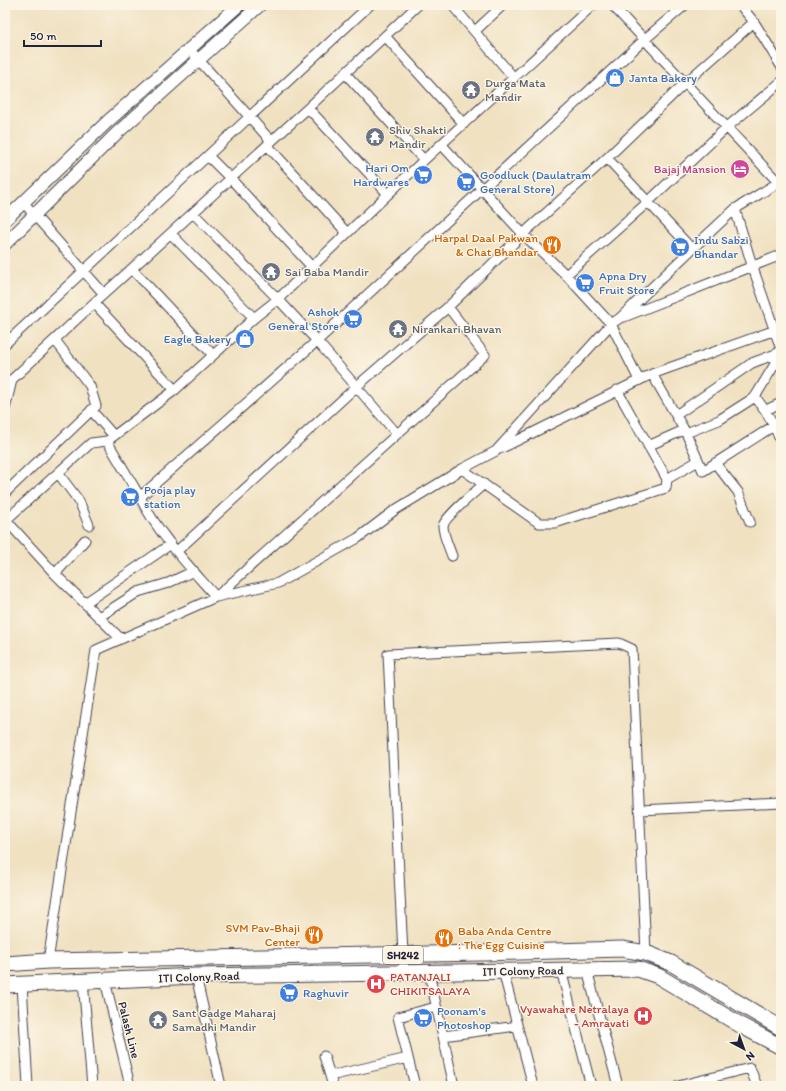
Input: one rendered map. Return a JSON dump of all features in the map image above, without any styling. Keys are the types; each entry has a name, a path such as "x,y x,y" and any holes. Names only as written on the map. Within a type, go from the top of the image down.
{"main road":[{"name":"SH242","path":"5,964 48,961 404,955 622,949 646,953 671,963 781,1028"},
{"name":"ITI Colony Road","path":"5,985 196,976 638,969 658,976 742,1026 781,1047"},
{"path":"5,976 84,973 94,980"}],"street":[{"path":"5,220 107,122 239,5"},
{"path":"5,244 117,133 260,5"},
{"path":"5,344 370,5"},
{"path":"5,409 8,383 418,5"},
{"path":"453,5 514,78"},
{"path":"475,31 503,5"},
{"path":"121,639 55,574 5,519 91,443 110,438 175,390 254,318 278,299 424,160 593,5"},
{"path":"496,451 611,324 620,318 735,209 779,181 726,128 612,5"},
{"path":"140,497 317,341 644,40 685,5"},
{"path":"740,5 754,22 781,66"},
{"path":"85,603 174,548 448,307 523,234 607,158 685,83 754,22"},
{"path":"385,36 464,124"},
{"path":"189,49 346,233"},
{"path":"345,73 424,160"},
{"path":"566,274 648,202 726,128 781,82"},
{"path":"308,108 388,194"},
{"path":"442,145 523,234 566,274 611,324 639,380"},
{"path":"208,156 312,266"},
{"path":"607,158 692,249"},
{"path":"23,202 104,294"},
{"path":"735,209 752,265 778,329 781,349"},
{"path":"193,213 278,299 317,341 397,434"},
{"path":"171,234 254,318"},
{"path":"620,318 752,265 781,255"},
{"path":"132,269 213,355"},
{"path":"94,303 175,390"},
{"path":"216,597 486,355 448,307"},
{"path":"48,961 96,650 216,597 278,583 358,538 395,510 462,469 496,451 652,374 778,329"},
{"path":"5,493 96,406 90,386 55,340"},
{"path":"676,415 752,363 781,353"},
{"path":"648,446 719,420 756,397 781,353"},
{"path":"652,374 685,432 703,471 775,425"},
{"path":"462,469 539,523 555,523 666,488 667,479 617,390"},
{"path":"756,397 775,425 781,443"},
{"path":"766,410 781,403"},
{"path":"91,410 110,438 145,507 174,548 216,597"},
{"path":"667,479 698,461"},
{"path":"715,463 738,492 750,522"},
{"path":"58,473 79,501 89,525"},
{"path":"452,556 443,530 443,524 448,517 484,484"},
{"path":"55,574 84,540"},
{"path":"99,617 138,592 168,583 194,571"},
{"path":"404,973 388,654 619,643 632,649 646,953"},
{"path":"640,810 781,804"},
{"path":"561,970 591,1086"},
{"path":"587,970 618,1086"},
{"path":"503,971 533,1086"},
{"path":"429,972 454,1086"},
{"path":"196,976 221,1086"},
{"path":"92,1086 94,980"},
{"name":"Palash Line","path":"94,980 130,1086"},
{"path":"22,984 28,1086"},
{"path":"415,1086 398,1017 436,1008"},
{"path":"443,1036 517,1026"},
{"path":"324,1056 333,1086"},
{"path":"330,1076 408,1058"},
{"path":"678,1086 750,1068 757,1086"}],"place":[{"name":"Janta Bakery","path":"615,78"},
{"name":"Durga Mata Mandir","path":"471,90"},
{"name":"Shiv Shakti Mandir","path":"375,137"},
{"name":"Bajaj Mansion","path":"740,169"},
{"name":"Hari Om Hardwares","path":"423,175"},
{"name":"Goodluck (Daulatram General Store)","path":"466,182"},
{"name":"Harpal Daal Pakwan & Chat Bhandar","path":"552,245"},
{"name":"Indu Sabzi Bhandar","path":"680,247"},
{"name":"Sai Baba Mandir","path":"271,272"},
{"name":"Apna Dry Fruit Store","path":"585,283"},
{"name":"Ashok General Store","path":"353,319"},
{"name":"Nirankari Bhavan","path":"398,329"},
{"name":"Eagle Bakery","path":"245,339"},
{"name":"Pooja play station","path":"130,497"},
{"name":"SVM Pav-Bhaji Center","path":"314,935"},
{"name":"Baba Anda Centre : The Egg Cuisine","path":"444,938"},
{"name":"PATANJALI CHIKITSALAYA","path":"376,984"},
{"name":"Raghuvir","path":"289,993"},
{"name":"Vyawahare Netralaya - Amravati","path":"643,1016"},
{"name":"Poonam's Photoshop","path":"423,1018"},
{"name":"Sant Gadge Maharaj Samadhi Mandir","path":"158,1020"}]}
